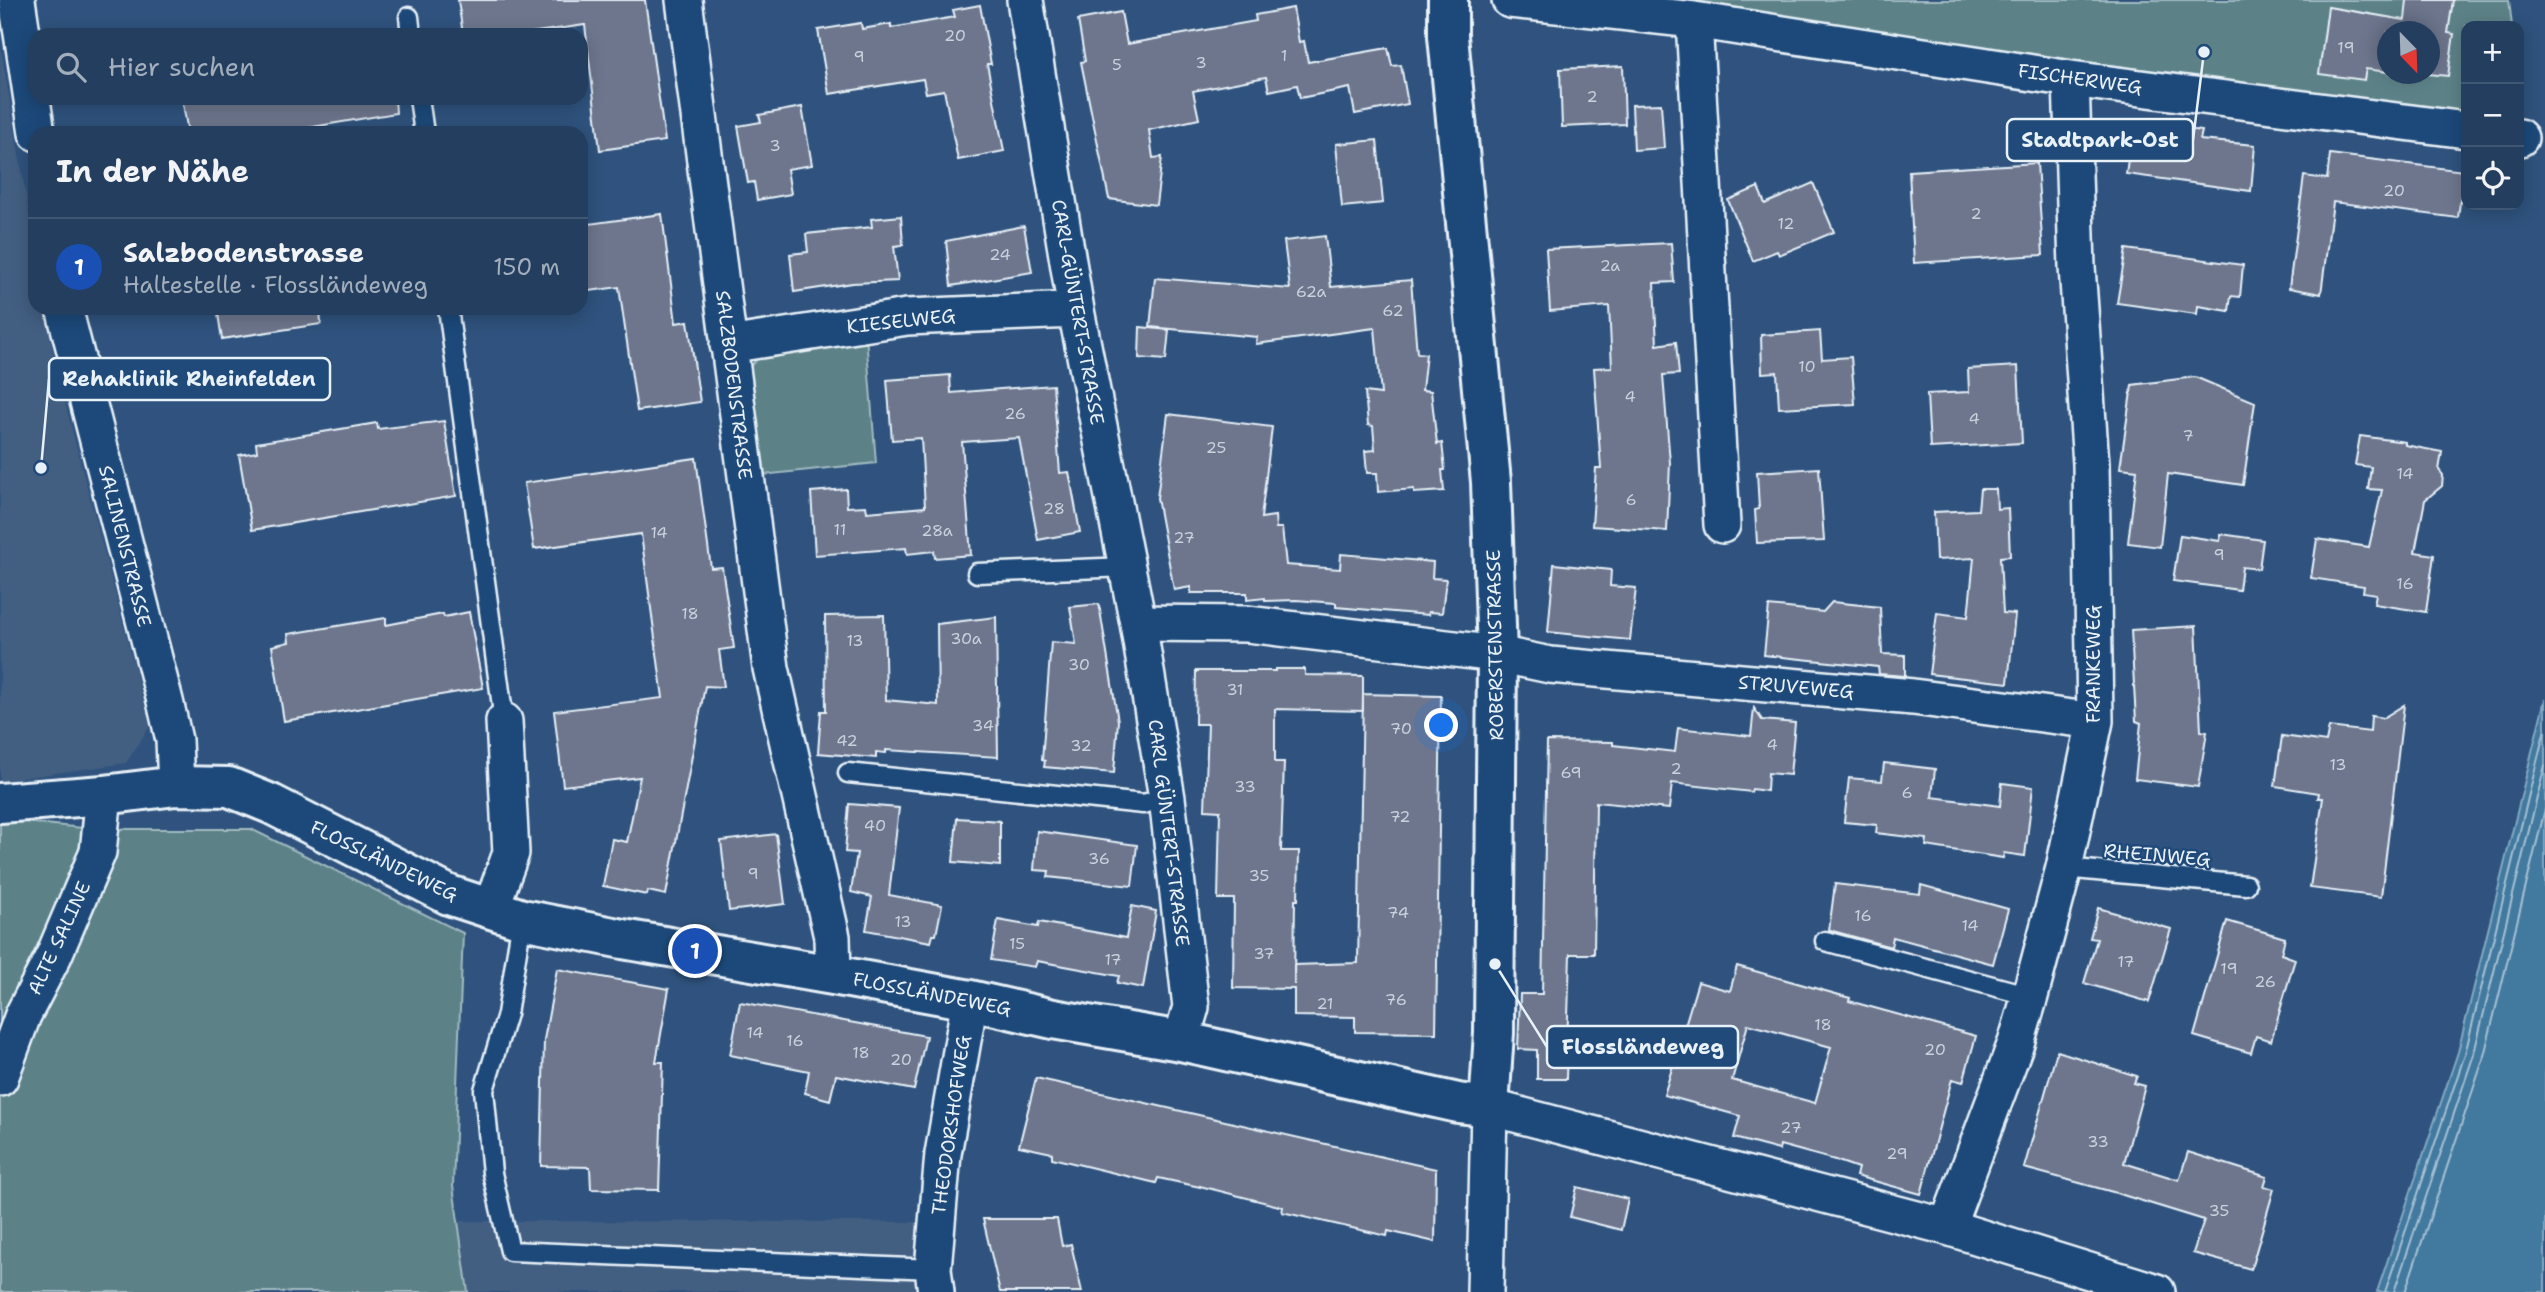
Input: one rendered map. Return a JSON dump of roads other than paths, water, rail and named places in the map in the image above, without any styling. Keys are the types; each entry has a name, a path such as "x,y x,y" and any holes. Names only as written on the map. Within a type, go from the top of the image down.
{"street":[{"path":"17,0 28,73"},
{"name":"SALZBODENSTRASSE","path":"684,0 771,668 832,937 833,975"},
{"name":"CARL-GÜNTERT-STRASSE","path":"1025,0 1076,310 1138,623"},
{"name":"ROBERSTENSTRASSE","path":"1448,0 1448,36 1491,482 1497,654 1494,1033 1489,1107 1485,1292"},
{"name":"FISCHERWEG","path":"1510,0 1694,20 2071,79 2461,129"},
{"path":"1694,20 1723,525"},
{"name":"FRANKEWEG","path":"1947,1227 2016,1043 2030,996 2064,868 2095,721 2091,464 2077,267 2071,79"},
{"path":"33,105 36,126"},
{"name":"KIESELWEG","path":"728,345 907,317 1076,310"},
{"name":"SALINENSTRASSE","path":"66,315 165,701 174,740 176,786"},
{"name":"STRUVEWEG","path":"1138,623 1247,624 1497,654 1550,665 1913,697 2095,721"},
{"name":"CARL GÜNTERT-STRASSE","path":"1138,623 1167,799 1191,1007 1181,1041"},
{"path":"504,721 511,853 506,913"},
{"name":"FLOSSLÄNDEWEG","path":"0,803 176,786 229,788 271,804 449,895 506,913 623,939 970,1000 1053,1019 1181,1041 1489,1107 1947,1227 2157,1292"},
{"name":"ALTE SALINE","path":"0,1078 23,1015 54,955 97,852 104,795"},
{"name":"THEODORSHOFWEG","path":"934,1280 943,1154 970,1000"}],"lane":[{"path":"420,105 423,126"},
{"path":"449,315 504,721"},
{"path":"977,573 1128,566"},
{"path":"848,774 1143,804 1167,799"},
{"name":"RHEINWEG","path":"2064,868 2246,885"},
{"path":"506,913 507,1014 484,1090 492,1173 510,1251 934,1280"},
{"path":"1825,941 2030,996"}],"water":[{"path":"2545,699 2545,1292 2377,1292 2458,1052"}],"place":[{"name":"Stadtpark-Ost","path":"2204,52"},
{"name":"Rehaklinik Rheinfelden","path":"41,468"},
{"name":"Salzbodenstrasse","path":"695,951"},
{"name":"Flossländeweg","path":"1495,964"}]}
